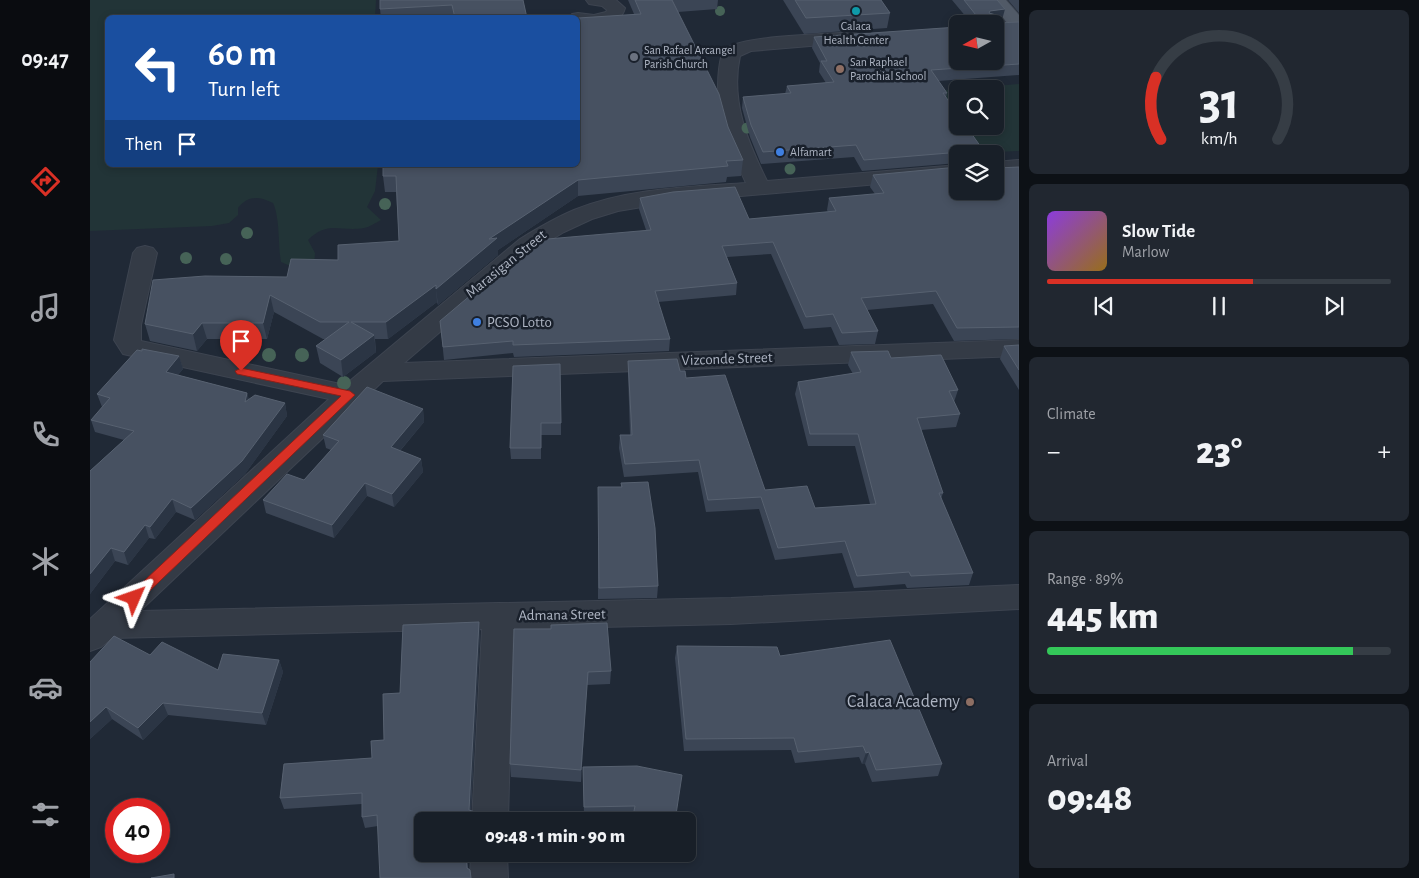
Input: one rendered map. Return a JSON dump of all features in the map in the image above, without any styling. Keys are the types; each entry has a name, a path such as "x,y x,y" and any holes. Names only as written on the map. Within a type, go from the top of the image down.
{"main road":[{"path":"997,0 1019,26"}],"street":[{"path":"572,15 570,7 578,2 588,0"},
{"path":"580,19 596,21 614,16 616,8 595,0"},
{"path":"1004,27 1019,26"},
{"path":"759,188 731,123 728,110 727,89 732,53 740,48 858,38"},
{"path":"1004,167 1019,166"},
{"name":"Marasigan Street","path":"98,632 350,395 528,244 558,224 586,212 621,202 949,172"},
{"path":"145,253 129,325 127,340 132,348 350,395"},
{"name":"Vizconde Street","path":"375,373 1019,348"},
{"name":"Admana Street","path":"98,632 498,616 731,612 1019,597"},
{"path":"490,812 498,616"},
{"path":"489,862 489,878"}],"shaded area":[{"path":"90,0 376,0 375,15 105,15 105,167 378,167 375,191 367,207 381,220 364,228 328,228 322,230 308,240 315,253 314,266 295,268 281,262 278,223 273,203 258,198 250,199 242,204 238,208 238,215 229,223 212,226 90,231"},
{"path":"1019,84 1019,151 1004,152 1004,145 949,146 891,94 949,90 949,135 1004,135 1004,85"}],"building":[{"path":"380,0 523,0 526,15 454,15 452,5 380,9"},
{"path":"635,0 672,0 719,94 728,127 743,160 726,161 728,166 578,180 489,239 497,238 436,289 436,285 386,322 351,322 374,335 341,360 316,346 349,322 320,322 270,295 263,323 202,323 193,334 145,324 153,280 205,276 287,277 291,259 338,260 338,245 399,241 396,176 383,176 383,167 580,167 580,18 641,14"},
{"path":"795,0 881,0 890,13 806,18"},
{"path":"964,0 997,0 1005,9 990,11 989,13 996,15 976,15"},
{"path":"1019,22 1019,64 1004,65 1004,23"},
{"path":"949,28 949,69 931,70 947,93 943,93 949,101 949,135 972,135 980,145 949,145 949,153 864,160 856,145 763,152 751,125 743,97 791,93 787,86 834,82 821,61 827,61 814,37"},
{"path":"1019,167 1019,327 957,328 936,291 861,298 878,331 842,333 833,314 806,317 773,242 722,246 737,283 655,291 670,339 513,345 513,341 443,347 440,321 536,240 651,230 640,198 673,192 735,187 749,219 836,211 829,198 884,193 873,175 949,168 949,200 1004,200 1004,168"},
{"path":"1019,345 1019,370 1004,346"},
{"path":"142,349 179,356 166,372 247,393 245,402 255,395 285,403 242,461 191,508 172,499 150,527 145,525 124,552 111,548 90,574 90,471 134,431 91,420 110,398 97,394 137,350 142,351"},
{"path":"888,351 891,358 941,355 958,390 949,391 960,414 917,418 943,493 939,493 973,573 911,576 909,572 857,576 845,541 778,548 761,497 708,500 699,460 625,464 620,435 632,435 628,361 677,359 680,371 685,371 686,378 725,375 765,490 807,486 815,508 876,504 858,434 810,434 798,382 861,372 851,352"},
{"path":"560,364 561,423 541,423 541,448 510,448 513,366"},
{"path":"367,387 423,409 391,447 421,459 392,494 365,483 332,525 263,500 287,474 304,480 339,441 323,435"},
{"path":"648,482 655,528 658,586 599,588 598,487 622,487 621,483"},
{"path":"479,622 469,810 475,812 414,812 414,862 467,862 471,878 380,878 377,815 362,817 362,793 280,798 284,764 372,758 371,741 384,740 383,694 400,693 403,625"},
{"path":"607,623 611,671 588,672 581,770 510,764 514,629 551,629 551,625"},
{"path":"114,636 150,655 162,642 218,670 223,654 279,660 262,713 163,703 138,728 106,707 90,722 90,662"},
{"path":"890,640 942,764 876,770 869,752 866,753 863,746 798,752 794,738 686,739 677,646 777,647 780,656"},
{"path":"637,766 682,775 676,812 634,812 635,806 584,807 583,767"},
{"path":"174,874 174,878 151,878"}],"place":[{"name":"Calaca Health Center","path":"856,11"},
{"name":"San Rafael Arcangel Parish Church","path":"634,57"},
{"name":"San Raphael Parochial School","path":"840,69"},
{"name":"Alfamart","path":"780,152"},
{"name":"PCSO Lotto","path":"477,322"},
{"name":"Calaca Academy","path":"970,702"}],"route":[{"path":"134,598 350,395 241,371"}]}
